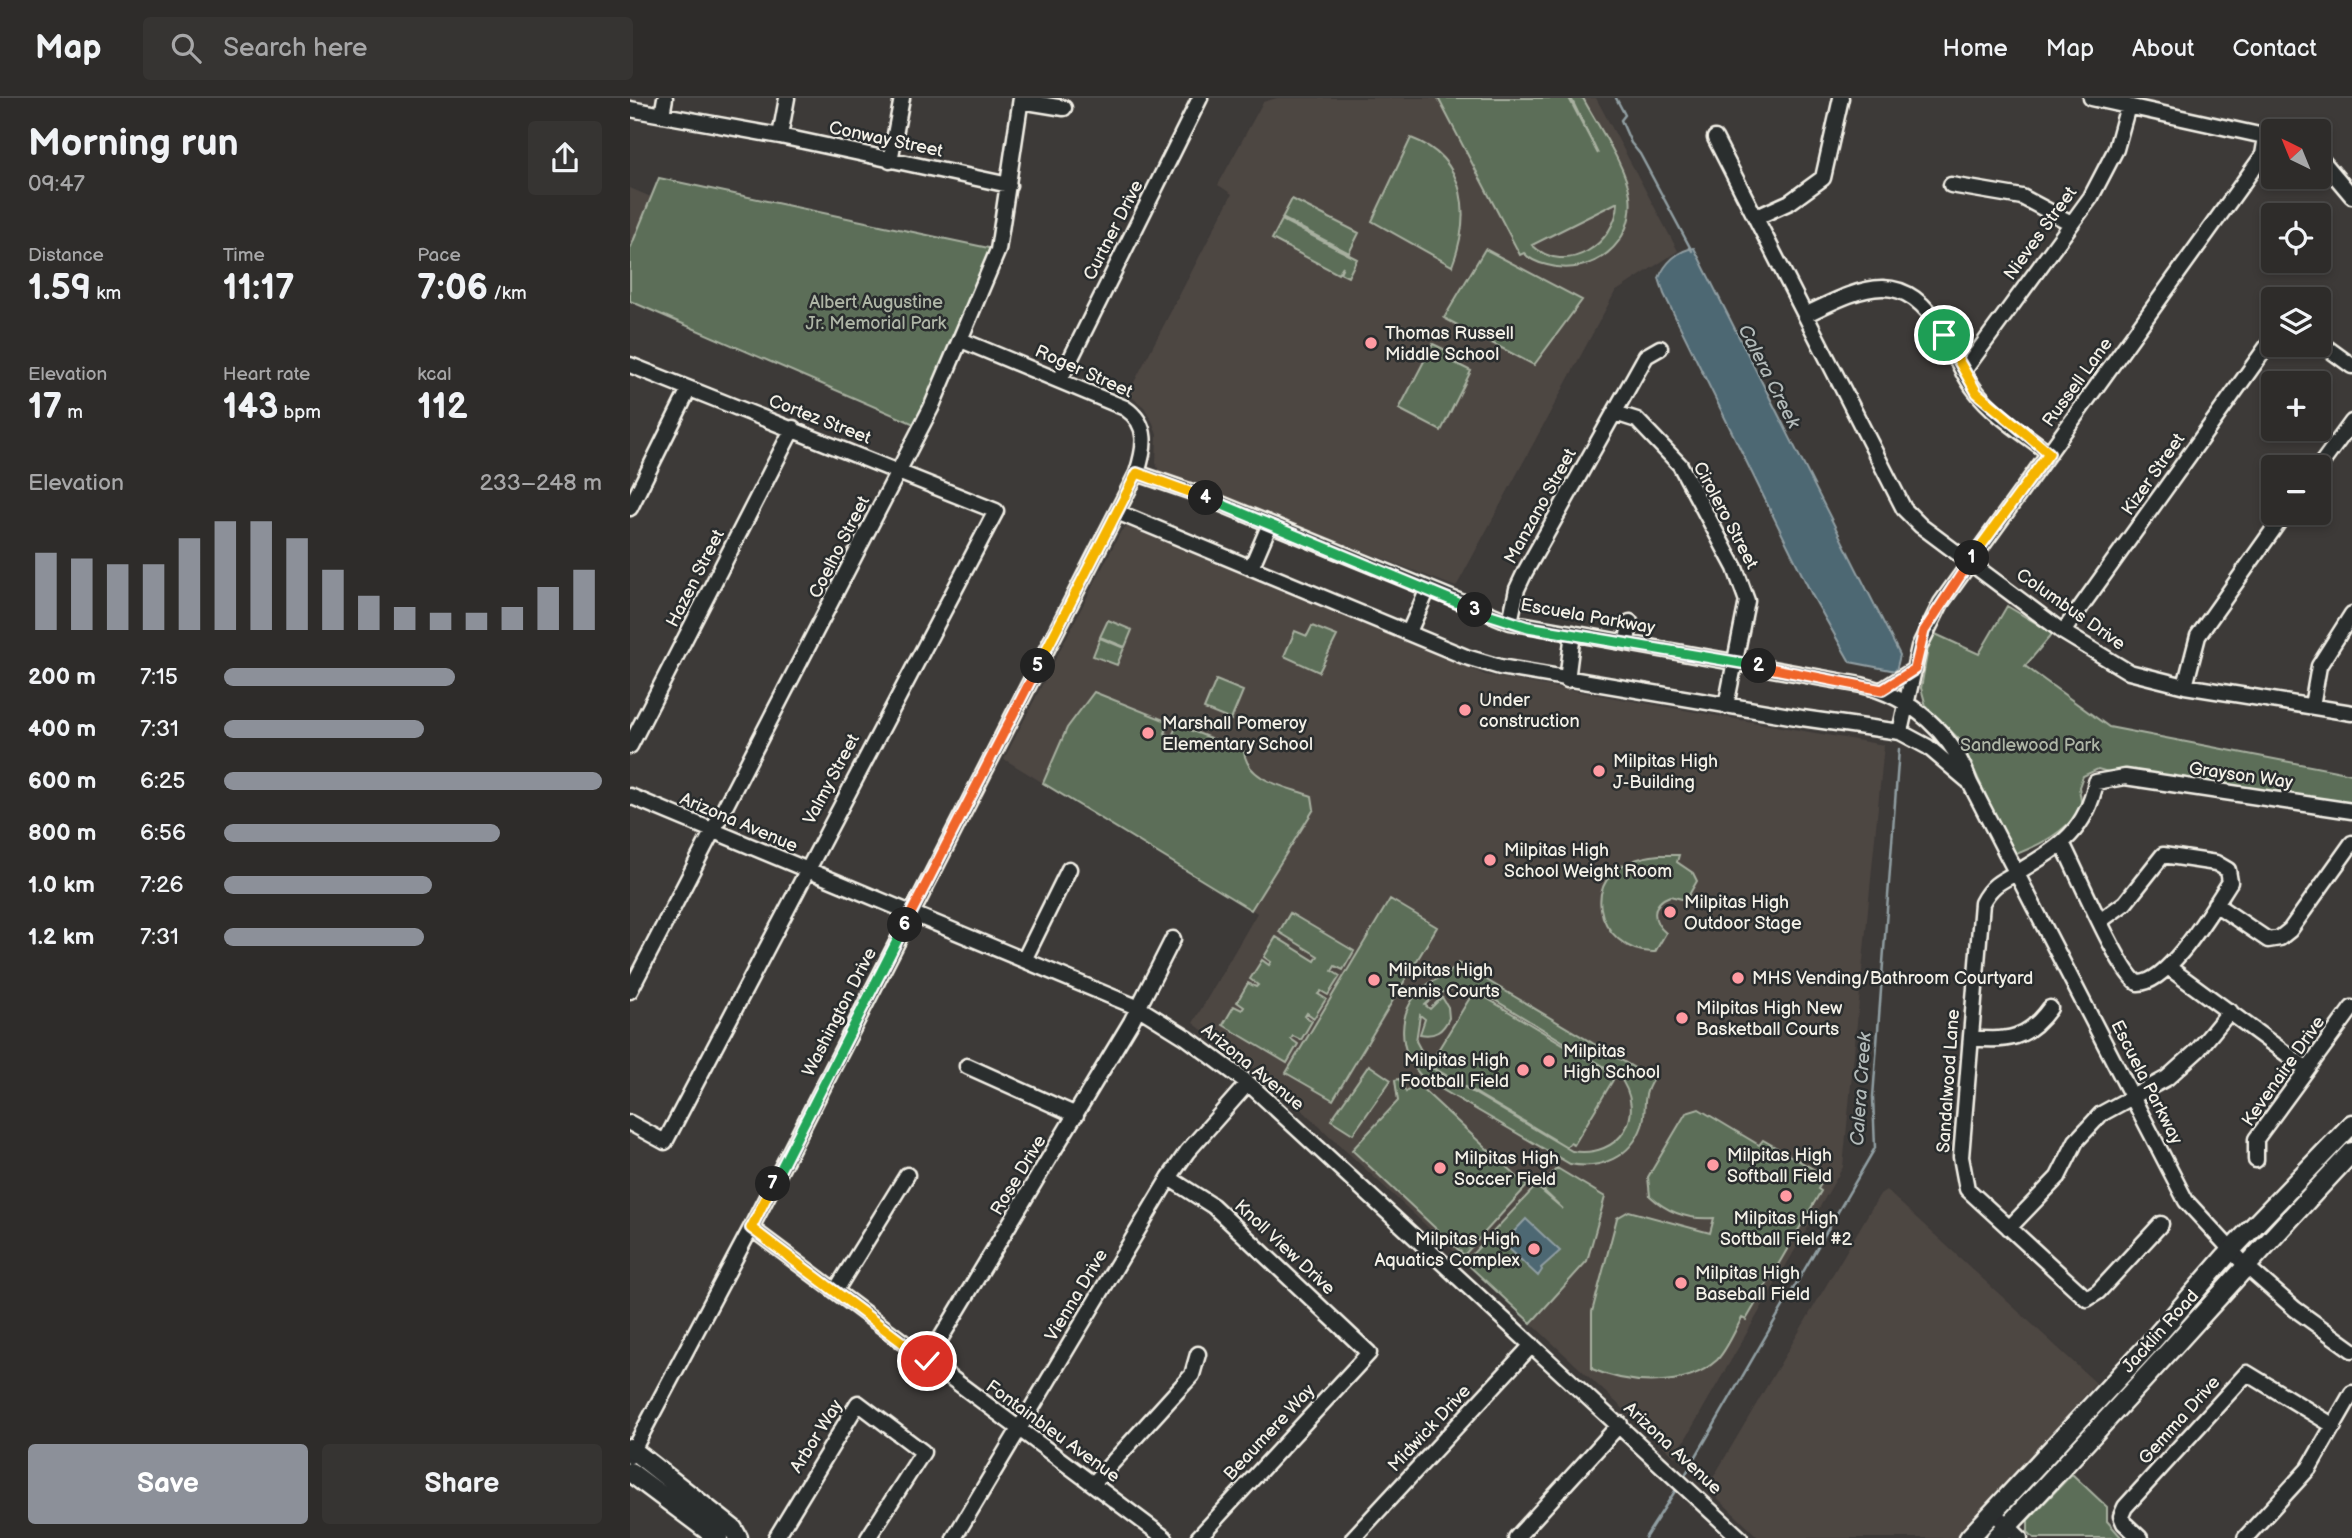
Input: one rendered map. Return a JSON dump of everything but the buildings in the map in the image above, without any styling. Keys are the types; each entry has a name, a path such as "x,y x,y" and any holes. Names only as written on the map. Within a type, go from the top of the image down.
{"main road":[{"name":"Jacklin Road","path":"1969,1538 2146,1348 2231,1250 2352,1124"},
{"name":"Jacklin Road","path":"2008,1534 2245,1265 2352,1152"},
{"path":"631,1451 733,1529 738,1538"},
{"path":"630,1472 718,1538"}],"street":[{"path":"662,116 665,98"},
{"path":"780,136 787,98"},
{"path":"890,161 902,98"},
{"name":"Curtner Drive","path":"1060,380 1200,98"},
{"path":"1757,217 1790,202 1823,178 1841,98"},
{"path":"2091,98 2261,135"},
{"path":"1021,99 1063,108"},
{"name":"Coelho Street","path":"630,991 900,471 961,340 998,250 1021,99"},
{"name":"Nieves Street","path":"1963,372 2091,197 2116,149 2128,106"},
{"name":"Conway Street","path":"630,109 780,136 1009,185"},
{"name":"Columbus Drive","path":"1715,138 1904,509 2063,632 2129,672 2185,686 2352,713"},
{"name":"Russell Lane","path":"1900,732 1924,631 1970,561 2261,158"},
{"path":"2331,171 2352,196"},
{"path":"1951,185 2022,197 2071,223"},
{"path":"1807,314 1846,295 1877,286 1916,299 1929,311 1977,393 2049,453"},
{"name":"Roger Street","path":"961,340 1118,404 1134,415 1145,440 1137,473"},
{"name":"Manzano Street","path":"1510,622 1517,589 1525,572 1646,356 1660,348"},
{"path":"2331,351 2352,366"},
{"name":"Kizer Street","path":"2063,632 2261,355"},
{"name":"Cortez Street","path":"630,365 996,511"},
{"path":"630,508 689,389"},
{"name":"Cirolero Street","path":"1615,412 1637,420 1679,465 1735,568 1747,601 1726,706"},
{"path":"2328,455 2352,422"},
{"name":"Hazen Street","path":"630,746 793,428"},
{"name":"Washington Drive","path":"631,1451 751,1228 1137,473"},
{"name":"Escuela Parkway","path":"1137,473 1192,492 1427,591 1510,622 1736,661 1882,690 1908,703 1957,751 1970,783 2186,1201 2245,1265 2295,1310 2352,1350"},
{"name":"Valmy Street","path":"630,1123 665,1142 996,511"},
{"name":"Escuela Parkway","path":"1117,512 1489,664 1567,680 1900,732 1928,747 1970,783"},
{"path":"2185,686 2198,636 2277,525"},
{"path":"1251,568 1269,526"},
{"path":"1409,632 1427,591"},
{"path":"2312,706 2319,666 2352,614"},
{"path":"1627,642 1630,622"},
{"path":"1567,680 1573,633"},
{"path":"1882,690 1915,669"},
{"name":"Grayson Way","path":"2125,778 2352,811"},
{"name":"Sandalwood Lane","path":"2125,778 2096,782 2091,807 2076,832 2016,873 1995,883 1986,894 1979,913 1961,1157 1967,1189 2087,1299 2098,1292 2161,1224"},
{"name":"Arizona Avenue","path":"630,796 805,871 1025,958 1139,1007 1186,1037 1248,1083 1620,1424 1740,1538"},
{"path":"2062,843 2100,921 2133,980 2144,983 2168,967 2215,904 2230,882 2228,870 2216,863 2163,855 2125,904 2100,921"},
{"path":"2215,904 2268,940 2280,938 2290,930 2352,843"},
{"path":"1025,958 1069,869"},
{"name":"Rose Drive","path":"927,1361 1076,1115 1139,1007 1173,940"},
{"path":"2168,967 2307,1069"},
{"path":"1970,1038 2009,1040 2024,1035 2050,1008"},
{"name":"Kevenaire Drive","path":"2256,1160 2256,1139 2352,1008"},
{"path":"2009,1228 2058,1177 2076,1141 2101,1114 2177,1069 2198,1050 2230,1011"},
{"path":"967,1066 1076,1115"},
{"name":"Vienna Drive","path":"962,1535 1017,1430 1169,1178 1186,1152 1248,1083"},
{"path":"836,1290 907,1175"},
{"name":"Knoll View Drive","path":"1169,1178 1213,1206 1369,1353"},
{"name":"Fontainbleu Avenue","path":"751,1228 1017,1430 1165,1538"},
{"name":"Midwick Drive","path":"1353,1538 1532,1345"},
{"name":"Beaumere Way","path":"1198,1538 1369,1353"},
{"path":"1093,1484 1192,1375 1198,1354"},
{"name":"Gemma Drive","path":"2140,1538 2124,1523 2121,1516 2125,1507 2247,1373 2334,1426"},
{"path":"2245,1538 2309,1468 2352,1394"},
{"name":"Arbor Way","path":"776,1538 858,1403 923,1452 868,1538"},
{"path":"1516,1538 1620,1424"},
{"path":"1993,1512 2008,1534"}],"shaded area":[{"name":"Thomas Russell Middle School","path":"1277,98 1596,98 1678,251 1615,292 1456,587 1159,472 1156,463 1157,435 1153,423 1144,407 1128,394 1232,194 1218,185 1263,102"},
{"path":"630,188 651,197 630,249"},
{"name":"Milpitas High School","path":"1127,527 1413,641 1485,675 1884,745 1843,1167 1675,1457 1276,1086 1193,1023 1257,913 1004,759 1121,531"},
{"path":"1886,1190 2096,1383 1958,1538 1759,1538 1707,1488 1880,1194"}],"green space":[{"path":"1438,98 1569,98 1598,154 1571,98 1583,98 1617,159 1630,195 1630,212 1626,228 1608,253 1595,261 1564,268 1537,262 1524,253 1520,255","holes":["1618,202 1609,231 1599,242 1574,257 1560,258 1545,254 1532,245"]},
{"path":"1411,138 1430,148 1444,160 1454,175 1460,192 1462,228 1452,266 1372,221"},
{"name":"Albert Augustine Jr. Memorial Park","path":"659,178 998,250 921,427 630,301 630,249"},
{"path":"1292,199 1359,233 1349,253 1282,218"},
{"path":"1282,220 1357,259 1348,277 1340,273 1343,266 1338,274 1272,239"},
{"path":"1485,249 1582,300 1534,365 1444,318"},
{"path":"1433,344 1454,354 1451,361 1471,371 1441,431 1399,409"},
{"name":"Sandlewood Park","path":"2007,606 2053,633 2025,666 2109,727 2352,774 2352,805 2126,769 2115,774 2098,769 2083,776 2079,787 2082,808 2075,817 2043,842 2014,855 1960,740 1926,706 1921,688 1931,632 1979,654"},
{"path":"1108,620 1132,630 1125,647 1100,637"},
{"path":"1312,626 1337,636 1319,672 1284,656 1295,631 1307,636"},
{"path":"1100,638 1124,648 1117,665 1093,656"},
{"path":"1216,680 1243,691 1231,720 1204,709"},
{"path":"1094,692 1169,722 1165,733 1172,736 1177,725 1244,751 1253,770 1270,782 1312,796 1314,809 1251,910 1043,783 1067,728"},
{"path":"1659,855 1679,855 1677,862 1693,873 1697,881 1686,900 1670,896 1656,908 1658,923 1666,933 1655,952 1635,949 1618,939 1607,925 1601,908 1602,890 1611,874 1630,862"},
{"name":"Milpitas High Tennis Courts","path":"1390,899 1437,927 1333,1100 1286,1073"},
{"path":"1290,913 1354,951 1343,970 1335,966 1332,971 1340,976 1328,995 1321,991 1318,994 1326,999 1314,1018 1307,1013 1305,1016 1312,1021 1301,1040 1293,1036 1291,1039 1298,1044 1287,1063 1223,1025 1234,1006 1242,1010 1244,1007 1237,1002 1248,983 1256,987 1258,985 1250,979 1262,960 1269,965 1271,962 1264,957 1276,937 1315,961 1318,956 1279,932"},
{"path":"1458,963 1653,1079 1645,1098 1642,1126 1630,1146 1603,1163 1570,1164 1424,1079 1408,1056 1404,1043 1405,1017 1417,994","holes":["1455,988 1480,991 1618,1075 1631,1104 1625,1131 1616,1141 1589,1152 1572,1151 1430,1067 1416,1041 1420,1015 1425,1019 1420,1034 1425,1035 1438,1032 1449,1018 1448,1007 1442,997 1430,1009 1425,1005 1436,995"]},
{"name":"Milpitas High Football Field","path":"1478,993 1611,1073 1609,1077 1613,1080 1574,1145 1570,1143 1567,1147 1434,1068 1436,1063 1432,1060 1471,996 1475,998"},
{"path":"1369,1065 1391,1080 1353,1134 1331,1120"},
{"name":"Milpitas High Soccer Field","path":"1399,1079 1406,1092 1415,1082 1527,1186 1464,1255 1352,1150 1398,1101 1395,1080"},
{"path":"1699,1109 1759,1145 1763,1140 1820,1173 1822,1182 1818,1189 1821,1191 1746,1320 1742,1318 1717,1360 1689,1376 1673,1380 1639,1381 1592,1369 1592,1312 1617,1218 1629,1211 1710,1233 1714,1218 1696,1218 1664,1207 1650,1196 1648,1177 1686,1113"},
{"name":"Milpitas High Aquatics Complex","path":"1557,1168 1605,1197 1587,1261 1531,1323 1465,1262 1536,1186 1563,1209 1540,1187"},
{"path":"2072,1474 2107,1507 2107,1521 2122,1538 2034,1538 2028,1532 2028,1520"}],"water":[{"path":"1694,248 1900,655 1896,671 1850,662 1812,595 1664,294 1659,278 1665,267 1677,254"},
{"path":"1526,1219 1560,1251 1541,1268 1538,1276 1503,1243"}],"waterway":[{"name":"Calera Creek","path":"1616,98 1625,115 1621,120 1631,143 1640,154 1692,251"},
{"name":"Calera Creek","path":"1684,1477 1875,1148 1873,1097 1899,749"},
{"name":"Calera Creek","path":"1645,1538 1677,1488"}],"place":[{"name":"Thomas Russell Middle School","path":"1371,343"},
{"name":"Under construction","path":"1465,710"},
{"name":"Marshall Pomeroy Elementary School","path":"1148,733"},
{"name":"Milpitas High J-Building","path":"1599,771"},
{"name":"Milpitas High School Weight Room","path":"1490,860"},
{"name":"Milpitas High Outdoor Stage","path":"1670,912"},
{"name":"MHS Vending/Bathroom Courtyard","path":"1738,978"},
{"name":"Milpitas High Tennis Courts","path":"1374,980"},
{"name":"Milpitas High New Basketball Courts","path":"1682,1018"},
{"name":"Milpitas High School","path":"1549,1061"},
{"name":"Milpitas High Football Field","path":"1523,1070"},
{"name":"Milpitas High Softball Field","path":"1713,1165"},
{"name":"Milpitas High Soccer Field","path":"1440,1168"},
{"name":"Milpitas High Softball Field #2","path":"1786,1196"},
{"name":"Milpitas High Aquatics Complex","path":"1534,1249"},
{"name":"Milpitas High Baseball Field","path":"1681,1283"}],"route":[{"path":"927,1361 751,1228 1137,473 1192,492 1427,591 1510,622 1882,690 1915,669 1924,631 1941,603 2049,453 1977,393 1944,335"}]}
